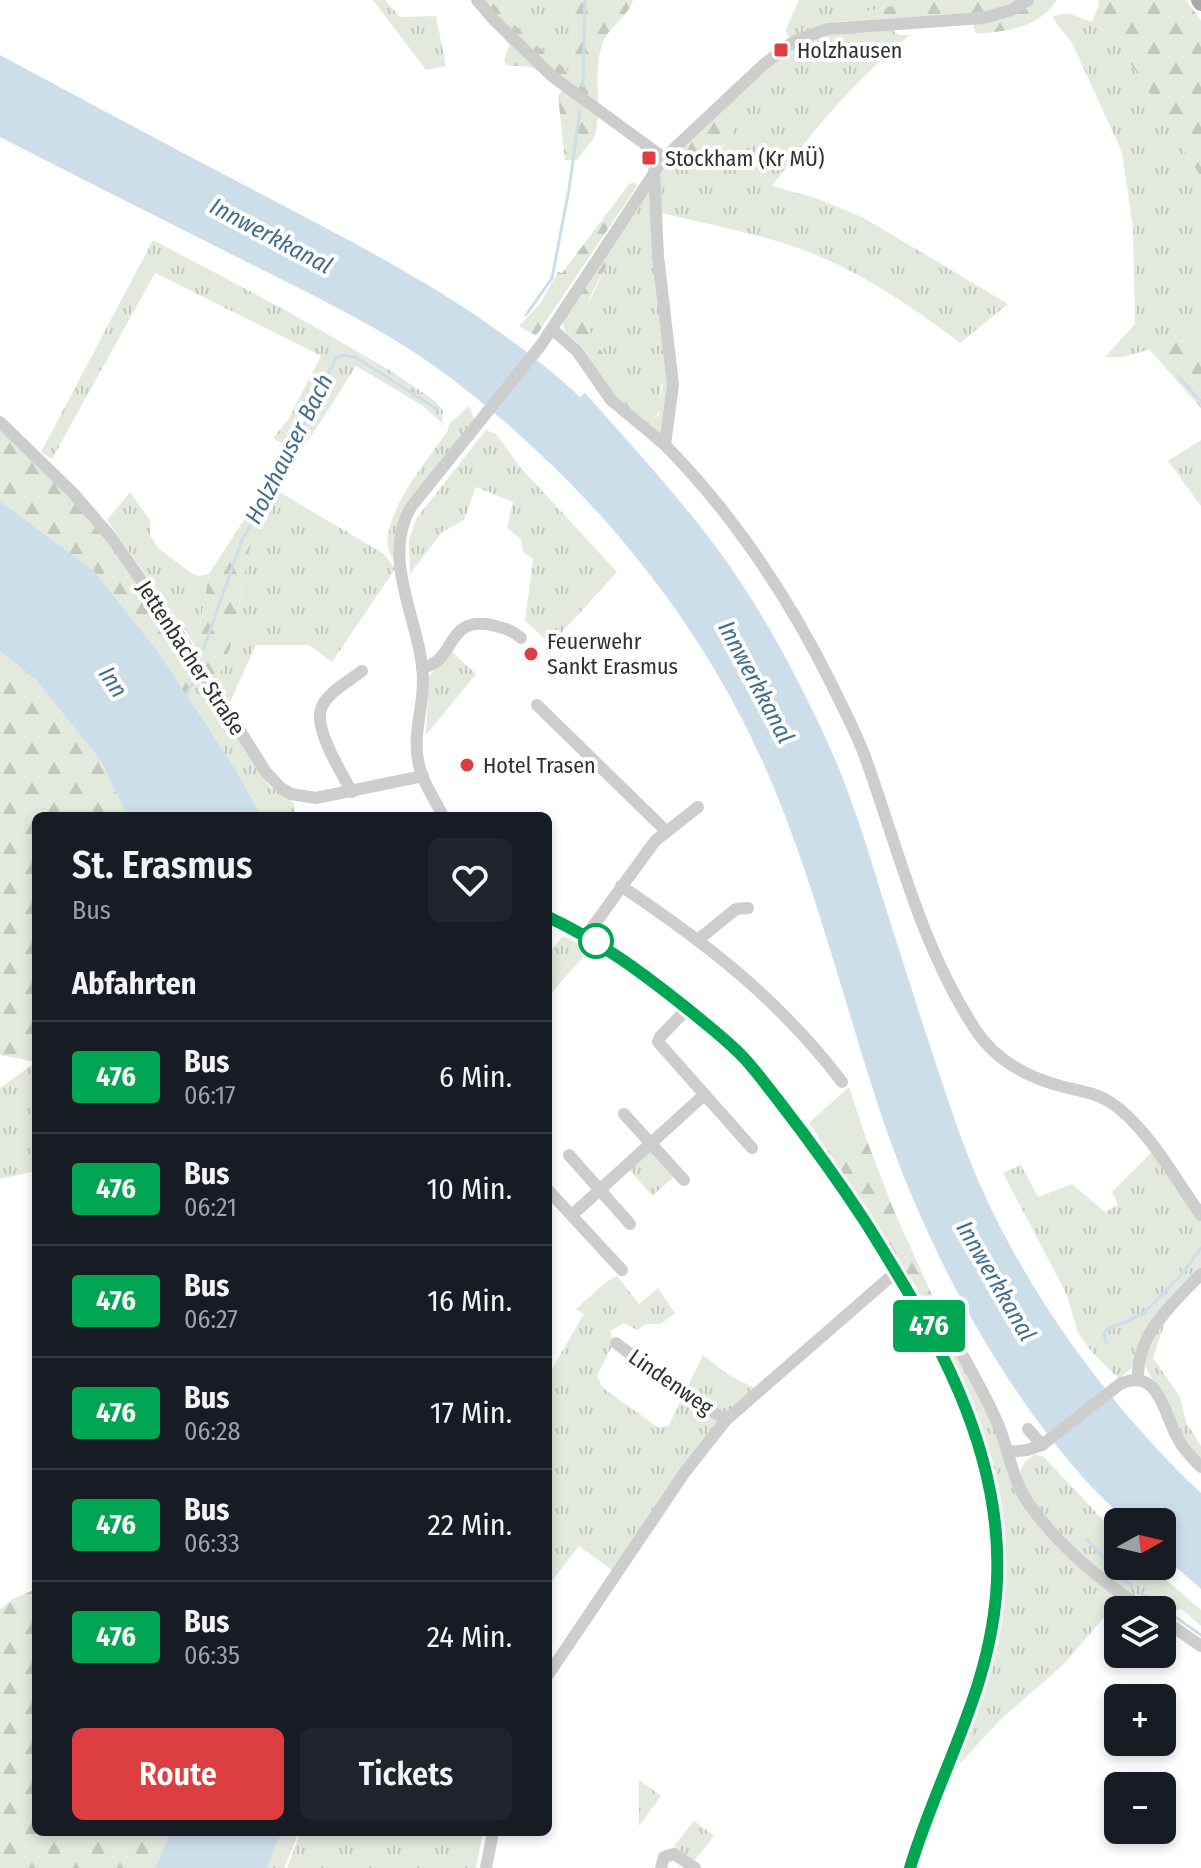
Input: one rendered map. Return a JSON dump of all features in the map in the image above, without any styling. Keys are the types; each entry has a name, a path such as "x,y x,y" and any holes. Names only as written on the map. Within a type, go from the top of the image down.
{"street":[{"path":"477,0 553,77 664,158"},
{"path":"441,812 423,776 417,751 422,668 401,564 401,531 411,507 541,345 664,158 781,50 804,37 836,27 983,18 1011,10 1028,0"},
{"path":"654,171 658,256 673,385 665,445"},
{"path":"552,329 577,351 611,400 693,473 735,525 806,634 863,750 922,924 978,1034 994,1053 1019,1069 1052,1083 1095,1094 1115,1105 1141,1131 1201,1215"},
{"name":"Jettenbacher Straße","path":"0,422 73,493 111,537 174,627 257,760 275,783 302,798 316,798 423,776"},
{"path":"422,668 436,661 465,626 472,623 507,628 521,638"},
{"path":"352,792 332,755 321,725 320,712 332,694 362,671"},
{"path":"537,705 666,831"},
{"path":"586,936 640,858 666,831 698,807"},
{"path":"621,886 699,939 774,1003 798,1027 842,1082"},
{"path":"699,939 736,909 748,908"},
{"path":"552,919 586,936 640,971 727,1042 758,1074 841,1183 924,1317 956,1383 979,1441 989,1486 998,1565 995,1616 982,1679 925,1821 910,1868"},
{"path":"687,1009 658,1042 752,1148"},
{"path":"572,1215 704,1095"},
{"path":"624,1114 684,1180"},
{"path":"569,1155 630,1224"},
{"path":"552,1194 622,1270"},
{"path":"552,1669 691,1464 726,1420 896,1272"},
{"path":"1138,1380 1141,1353 1150,1332 1164,1311 1201,1274"},
{"path":"924,1317 935,1313 944,1321 990,1406 1020,1488 1040,1516 1093,1572 1124,1596"},
{"name":"Lindenweg","path":"616,1343 671,1386 726,1420"},
{"path":"1009,1452 1027,1450 1044,1443 1115,1388 1129,1380 1138,1380 1156,1391 1177,1437 1201,1467"},
{"path":"1028,1429 1044,1443"},
{"path":"1176,1629 1201,1646"},
{"path":"486,1868 492,1836"},
{"path":"664,1862 678,1855 695,1868"}],"green space":[{"path":"373,0 385,0 400,17 436,16 446,66 426,70"},
{"path":"481,0 490,0 530,40 572,74 573,0 633,0 604,40 600,51 595,135 577,160 565,160 558,96 567,84 530,67 506,65 504,61 509,45 487,17"},
{"path":"490,0 573,0 572,75 530,40"},
{"path":"799,0 921,0 839,17 835,22 792,37 787,35 786,29"},
{"path":"921,0 1018,0 991,11 835,22 839,17"},
{"path":"1035,0 1057,0 1032,22 1011,29 976,34 973,26 977,22 1024,9"},
{"path":"1098,0 1186,0 1201,21 1201,177 1116,40 1092,22"},
{"path":"1070,14 1092,22 1116,40 1201,177 1201,341 1183,340 1123,357 1105,357 1135,324 1133,228 1122,152 1073,45 1052,17"},
{"path":"888,27 899,35 910,35 871,69 836,106 772,186 816,198 862,217 1008,304 960,343 884,290 843,267 766,238 658,212 658,183 663,171 674,157 682,165 705,170 725,145 715,115 776,58 813,37"},
{"path":"715,115 730,123 732,133 729,138 705,170 682,165 674,157"},
{"path":"634,182 637,186 536,336 519,326 540,304 558,272 562,273 629,184"},
{"path":"653,182 670,375 661,385 660,410 656,417 633,404 584,322 585,310 620,233"},
{"path":"620,233 617,247 589,300 584,322 633,404 656,417 659,415 663,379 670,375 662,434 650,431 627,413 563,324"},
{"path":"153,240 287,311 391,371 435,401 443,411 442,423 423,406 356,366 323,418 304,413 286,446 273,438 288,420 321,356 155,273 52,459 41,452"},
{"path":"1184,340 1201,341 1201,408 1149,349"},
{"path":"469,406 475,422 415,497 394,560 388,546 395,512 449,424"},
{"path":"304,413 323,418 262,516 245,568 234,634 215,681 189,636 200,624 209,574 271,478"},
{"path":"0,428 82,511 143,591 201,678 185,695 156,649 93,570 0,501"},
{"path":"486,430 496,434 520,467 617,572 551,644 525,621 533,559 523,552 521,539 507,528 513,502 476,487 464,520 442,532 410,574 409,540 416,519"},
{"path":"1201,440 1201,506 1168,461"},
{"path":"276,490 384,554 395,569 332,662 309,645 256,645 229,704 215,681 229,651 250,546"},
{"path":"130,492 150,520 150,535 158,548 191,573 199,576 209,574 200,624 189,636 107,520"},
{"path":"450,650 476,674 426,735 429,677"},
{"path":"0,651 36,680 101,761 125,812 32,812 32,1061 0,1055"},
{"path":"201,678 269,786 294,803 295,812 259,812 239,775 185,695"},
{"path":"563,936 590,949 552,992 552,949"},
{"path":"32,1065 32,1172 0,1179 0,1088"},
{"path":"849,1087 866,1138 827,1150 809,1123"},
{"path":"866,1138 935,1307 923,1298 827,1150"},
{"path":"653,1148 676,1175 652,1196 629,1169"},
{"path":"1152,1152 1201,1220 1201,1270 1132,1367 1119,1379 1078,1333 1067,1295 1003,1173 1021,1165 1038,1197 1072,1184 1105,1212 1118,1205 1112,1192"},
{"path":"617,1276 639,1304 658,1288 675,1313 661,1324 646,1324 637,1330 624,1323 611,1331 612,1346 597,1376 603,1388 659,1428 669,1425 703,1355 727,1374 756,1389 613,1571 579,1546 552,1581 552,1369 584,1314 576,1309"},
{"path":"1180,1301 1164,1325 1153,1358 1180,1397 1186,1422 1201,1446 1201,1462 1192,1452 1144,1364 1146,1346"},
{"path":"938,1322 990,1414 1013,1484 1117,1596 1104,1596 1104,1618 1064,1664 1001,1719 949,1775 993,1655 1001,1612 1003,1570 993,1485 982,1444 952,1363 933,1325"},
{"path":"1034,1455 1043,1456 1104,1521 1104,1576 1057,1531 1025,1490 1020,1475"},
{"path":"1110,1580 1166,1580 1201,1610 1201,1626 1180,1608 1176,1612 1176,1596 1132,1596"},
{"path":"32,1591 32,1836 169,1836 155,1868 0,1868 0,1609"},
{"path":"639,1780 661,1796 639,1826"},
{"path":"694,1821 714,1836 694,1861 674,1846"},
{"path":"280,1836 297,1836 284,1868 267,1868"},
{"path":"299,1836 482,1836 476,1868 287,1868"}],"water":[{"name":"Innwerkkanal","path":"0,55 432,287 508,338 580,397 585,393 655,472 706,534 753,601 807,700 839,768 962,1140 1005,1236 1032,1284 1094,1374 1128,1416 1201,1493 1201,1589 1176,1567 1176,1508 1113,1508 1050,1437 1020,1396 967,1310 943,1265 902,1172 871,1084 819,913 774,788 747,729 716,673 682,618 644,567 558,471 511,427 438,368 337,308 0,137"},
{"name":"Inn","path":"0,501 93,570 156,649 239,775 259,812 125,812 101,761 36,680 0,651"},
{"path":"169,1836 280,1836 267,1868 155,1868"}],"waterway":[{"name":"Holzhauser Bach","path":"583,86 585,0"},
{"name":"Holzhauser Bach","path":"526,315 552,278 580,111"},
{"name":"Holzhauser Bach","path":"203,650 242,540 278,476 336,358 344,355 355,357 437,409"},
{"path":"1178,376 1201,402"},
{"name":"Holzhauser Bach","path":"184,697 195,680"},
{"path":"1106,1342 1106,1330 1143,1314 1182,1274 1201,1248"},
{"path":"1087,1539 1132,1586"},
{"path":"1141,1593 1201,1635"}],"bus line":[{"name":"476","path":"552,919 599,942 650,978 715,1031 758,1074 822,1155 924,1317 972,1422 989,1486 995,1530 998,1565 995,1616 975,1700 925,1821 910,1868"}],"place":[{"name":"Holzhausen","path":"781,50"},
{"name":"Stockham (Kr MÜ)","path":"649,158"},
{"name":"Feuerwehr Sankt Erasmus","path":"531,654"},
{"name":"Hotel Trasen","path":"467,765"}]}
